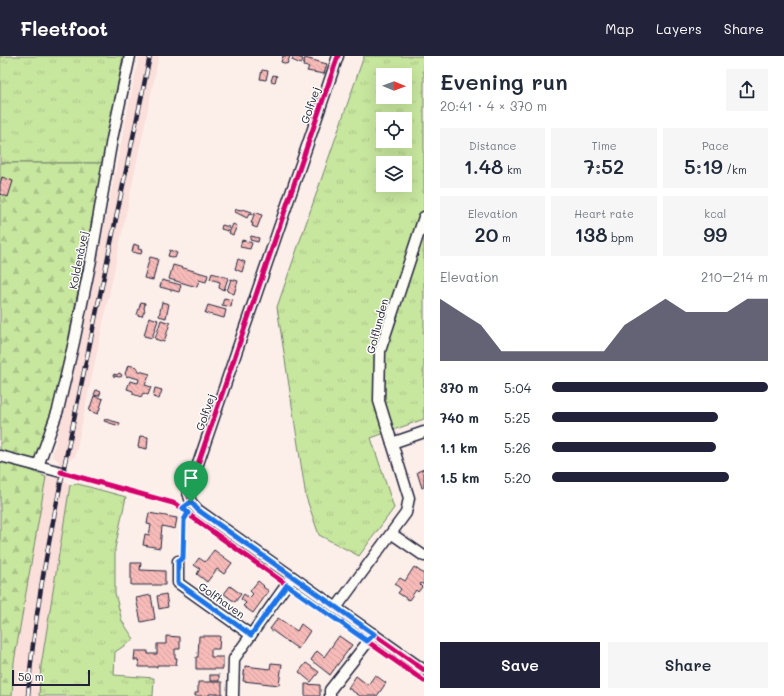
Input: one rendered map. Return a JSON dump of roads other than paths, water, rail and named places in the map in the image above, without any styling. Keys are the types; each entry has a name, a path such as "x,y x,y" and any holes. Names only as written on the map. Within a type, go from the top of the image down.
{"street":[{"name":"Koldenåvej","path":"38,466 58,410 74,342 91,260 112,139 130,56"},
{"name":"Golfvej","path":"292,577 198,510 191,502 188,493 338,56"},
{"name":"Golflunden","path":"392,534 406,513 409,498 384,422 379,401 380,351 424,217"},
{"path":"392,443 424,432"},
{"path":"0,456 60,472"},
{"path":"336,608 392,534 424,556"},
{"name":"Golfhaven","path":"178,561 178,583 251,635"},
{"path":"233,696 234,660 292,577 424,670"},
{"path":"330,696 330,690 374,634"}],"railway":[{"path":"28,696 31,659 41,586 62,477 150,56"}]}
